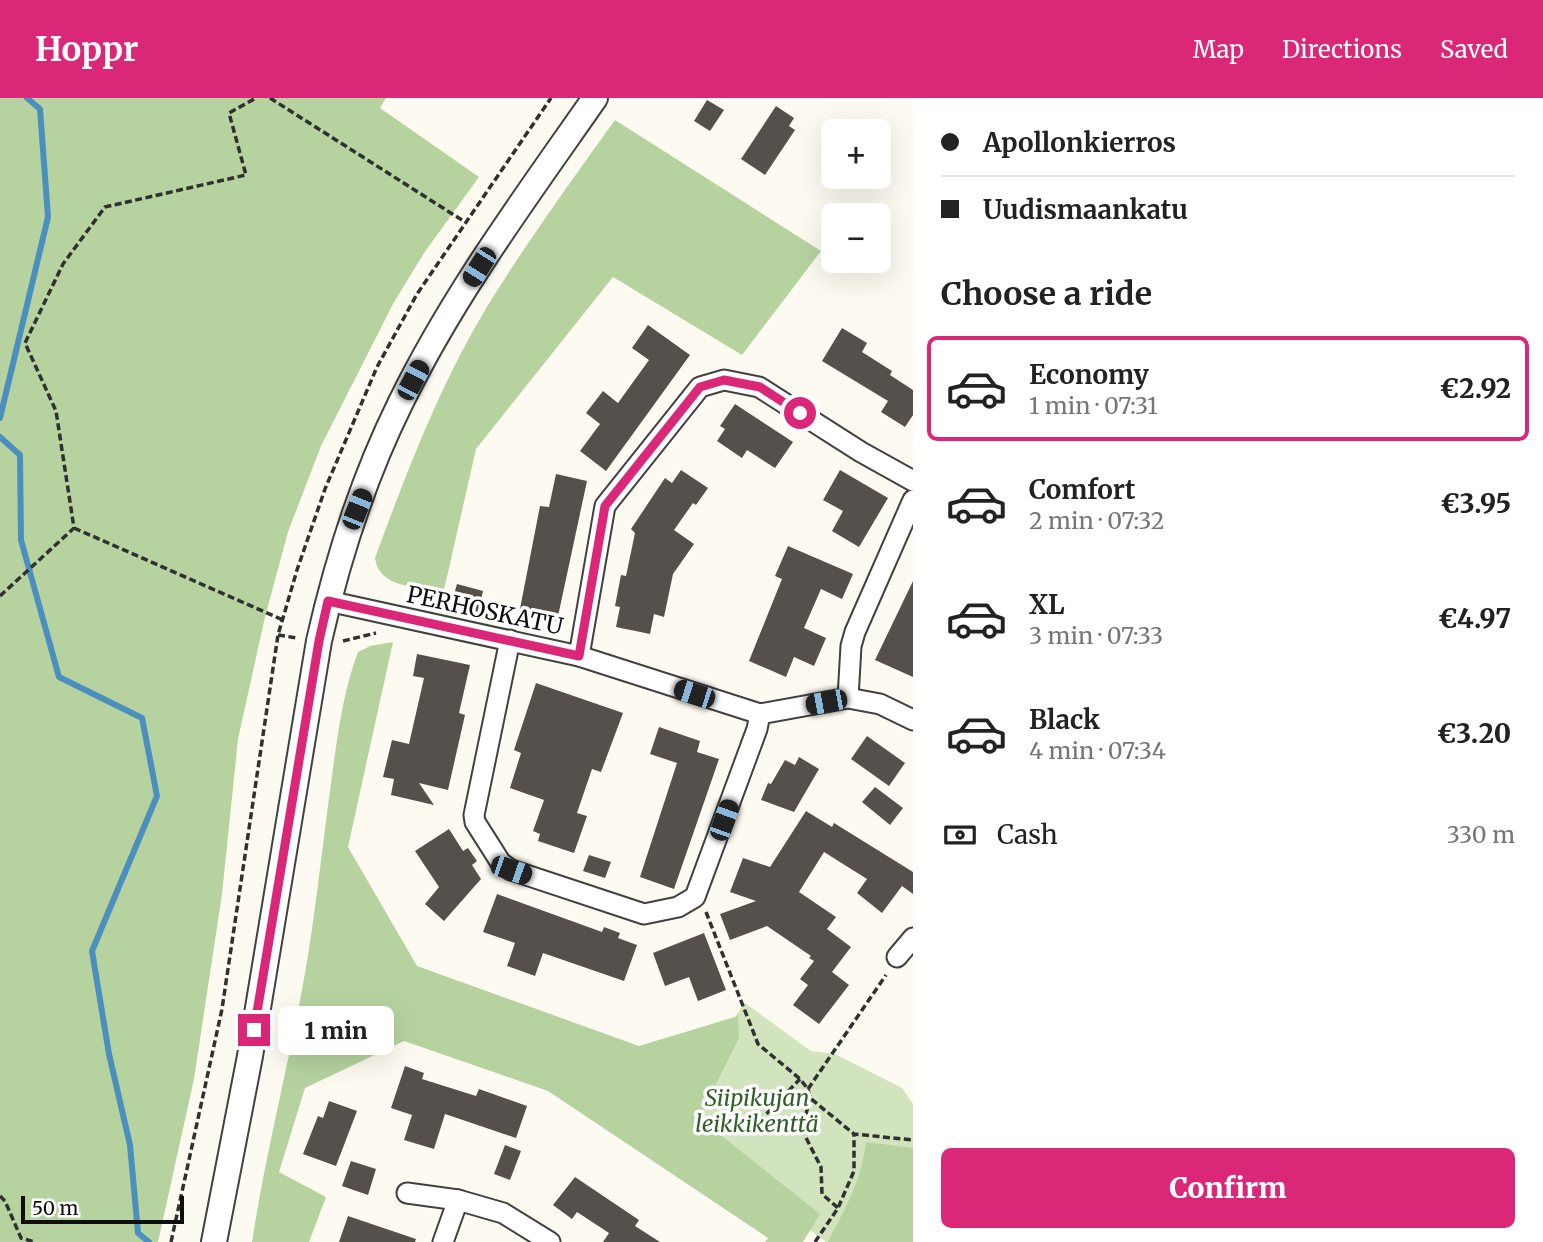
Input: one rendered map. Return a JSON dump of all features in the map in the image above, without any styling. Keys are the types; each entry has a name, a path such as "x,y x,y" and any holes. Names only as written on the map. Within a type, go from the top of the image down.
{"street":[{"path":"214,1242 250,1056 319,641 328,601 357,509 406,393 439,331 492,246 595,98"},
{"path":"579,656 605,506 700,387 724,380 760,387 861,452 913,481"},
{"path":"848,698 850,646 913,500"},
{"name":"PERHOSKATU","path":"328,601 579,656 760,714 848,698 880,704 913,720"},
{"path":"510,640 474,815 475,822 501,863 511,870 644,914 678,907 695,897 757,729 760,714"},
{"path":"897,957 913,938"},
{"path":"407,1194 458,1200 503,1213 550,1242"},
{"path":"443,1242 458,1200"}],"path":[{"path":"74,528 56,411 25,343 63,264 105,207 246,175 229,113 256,98"},
{"path":"270,98 465,222"},
{"path":"0,596 74,528"},
{"path":"74,528 282,621"},
{"path":"695,897 706,911 758,1044 808,1089 810,1098 802,1130 821,1167 822,1194 838,1208"},
{"path":"808,1089 897,957"},
{"path":"752,1129 800,1079"},
{"path":"810,1098 854,1133 913,1140"},
{"path":"815,1242 838,1208 853,1171 854,1133"},
{"path":"0,1196 5,1201 21,1238 35,1242"}],"green space":[{"path":"0,98 386,98 380,108 479,177 424,253 393,304 321,446 288,532 265,617 238,739 222,894 194,1079 158,1242 0,1242"},
{"path":"615,120 821,251 742,355 613,277 476,449 444,590 412,587 392,581 378,568 375,558 440,397 488,305"},
{"path":"393,642 348,847 417,966 639,1046 738,1016 739,1038 699,1118 820,1214 803,1242 765,1242 768,1238 548,1091 404,1041 305,1088 279,1172 326,1197 309,1242 252,1242 306,969 346,692 358,652 370,646"},
{"name":"Siipikujan leikkikenttä","path":"745,1003 811,1051 835,1054 902,1088 913,1104 913,1216 849,1242 826,1242 660,1119"},
{"path":"866,1142 913,1148 913,1242 828,1242 856,1183"}],"building":[{"path":"707,100 724,110 710,131 694,121"},
{"path":"776,106 794,118 789,126 795,130 765,175 741,159"},
{"path":"648,325 690,355 606,471 580,451 600,424 586,413 603,391 618,403 649,360 632,348"},
{"path":"842,328 867,343 862,352 892,371 890,375 913,390 913,415 905,427 881,412 888,401 822,361"},
{"path":"735,404 793,442 775,468 747,450 742,458 717,441 725,429 720,426"},
{"path":"681,470 708,488 696,505 693,503 674,530 694,544 673,574 664,617 654,614 650,634 616,627 620,607 615,606 621,575 626,576 635,533 631,529 665,478 672,483"},
{"path":"840,470 888,498 859,547 832,531 843,511 823,500"},
{"path":"556,474 587,481 557,621 519,614 540,506 549,507"},
{"path":"788,546 853,574 842,599 821,589 804,628 826,638 814,666 794,657 786,677 749,661 782,579 775,576"},
{"path":"913,581 913,677 875,660"},
{"path":"457,584 483,591 478,612 451,605"},
{"path":"417,654 470,665 459,713 465,715 448,790 419,783 434,805 391,795 394,779 383,777 392,740 409,744 424,678 413,676"},
{"path":"536,683 623,713 601,772 592,769 577,813 587,816 574,853 538,841 540,834 533,831 544,800 510,788 521,753 514,750"},
{"path":"659,727 700,741 697,752 719,759 674,889 640,877 677,763 650,754"},
{"path":"867,736 905,763 889,786 851,759"},
{"path":"799,757 819,769 794,812 761,800 768,783 771,784 785,760 795,765"},
{"path":"875,787 903,808 890,825 862,802"},
{"path":"806,811 832,827 834,823 913,872 913,894 902,886 882,913 857,893 867,879 824,852 799,892 836,917 827,929 851,947 832,972 849,985 819,1024 793,1005 808,985 800,979 814,961 809,958 811,956 767,926 730,940 720,914 756,901 730,892 743,858 770,867"},
{"path":"449,829 463,851 468,848 477,861 472,865 481,879 444,921 425,904 439,887 415,851"},
{"path":"589,855 611,862 605,878 583,871"},
{"path":"497,894 602,932 604,927 620,933 618,938 637,945 624,981 543,953 535,976 507,966 515,943 483,932"},
{"path":"704,933 726,990 698,1001 689,977 665,986 653,953"},
{"path":"405,1066 424,1073 422,1079 476,1096 479,1089 527,1106 516,1138 445,1114 434,1149 404,1140 412,1115 391,1108"},
{"path":"329,1101 357,1111 336,1166 303,1154 318,1116 323,1118"},
{"path":"505,1145 521,1151 510,1180 494,1174"},
{"path":"351,1161 376,1169 368,1195 342,1186"},
{"path":"575,1177 639,1220 635,1226 660,1242 603,1242 609,1233 577,1212 572,1219 553,1205"},
{"path":"348,1216 416,1239 415,1242 339,1242"}],"waterway":[{"path":"0,418 48,217 40,109 27,98"},
{"path":"0,437 20,455 21,540 59,677 142,718 157,796 92,951 109,1054 130,1145 138,1233 149,1242"}],"route":[{"path":"254,1030 328,601 579,656 605,506 700,387 724,380 760,387 800,413"}]}
